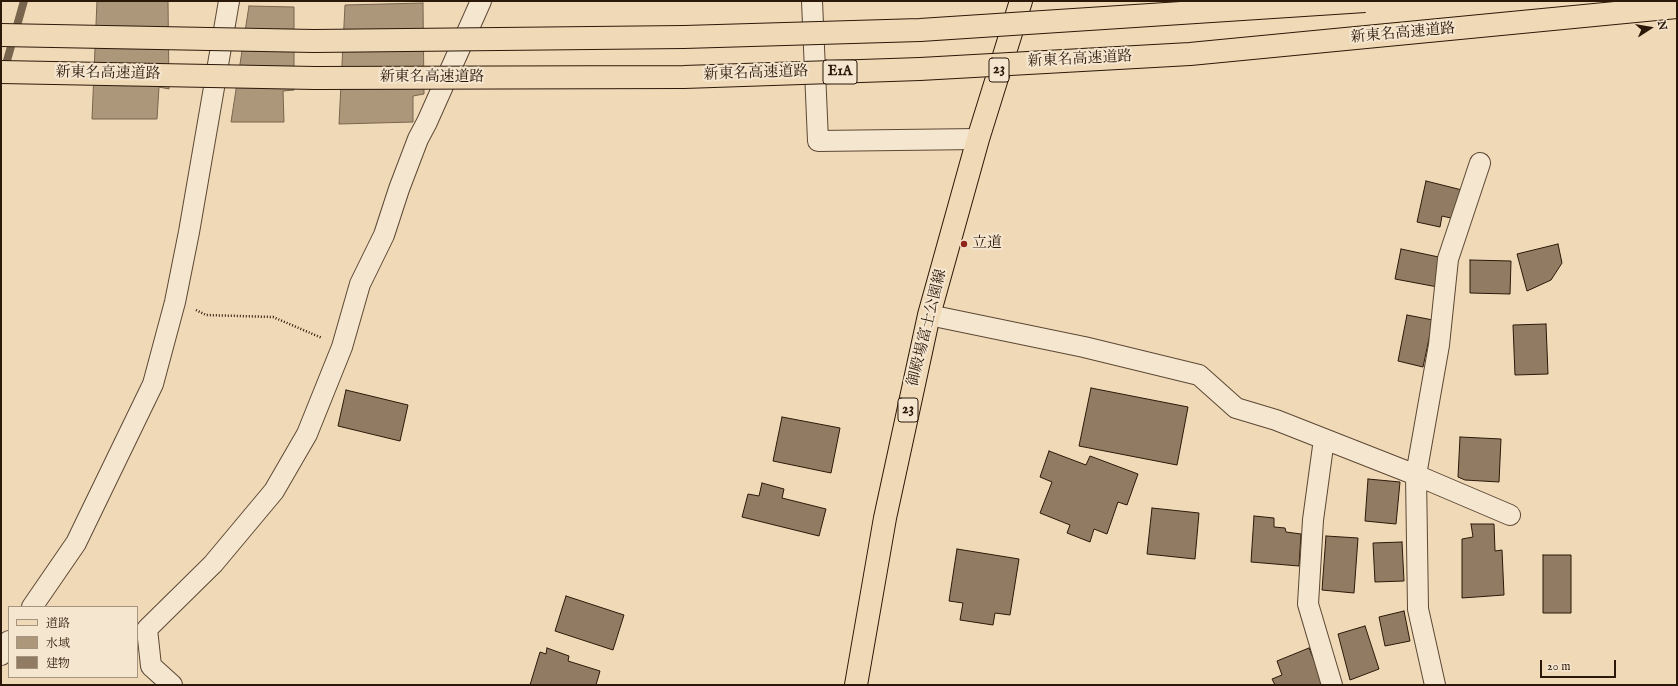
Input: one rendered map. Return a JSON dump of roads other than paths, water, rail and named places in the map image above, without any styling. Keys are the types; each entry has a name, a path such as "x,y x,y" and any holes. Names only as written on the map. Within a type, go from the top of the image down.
{"main road":[{"name":"御殿場富士公園線","path":"856,685 885,518 929,315 978,139 1021,1"},
{"path":"1,35 314,41 684,37 920,30 1365,1"},
{"name":"新東名高速道路","path":"1,72 330,78 684,77 920,69 1190,54 1677,8"}],"street":[{"path":"33,606 76,543 153,384 175,302 190,232 229,1"},
{"path":"172,685 151,666 147,629 213,564 274,491 307,434 342,347 360,284 384,235 399,189 418,139 481,1"},
{"path":"812,1 818,142 978,139"},
{"path":"1435,685 1418,609 1416,475 1439,346 1448,259 1480,163"},
{"path":"929,315 1084,347 1199,376 1236,408 1276,420 1416,475 1510,515"},
{"path":"1324,439 1313,520 1308,604 1332,685"},
{"path":"1,655 8,643"}],"water":[{"path":"97,1 168,1 169,89 159,87 157,119 92,119"},
{"path":"423,3 424,94 413,96 413,122 339,124 345,5"},
{"path":"249,6 294,7 294,90 283,91 284,122 231,122"}],"waterway":[{"path":"4,71 24,1"}],"place":[{"name":"立道","path":"964,244"}]}
